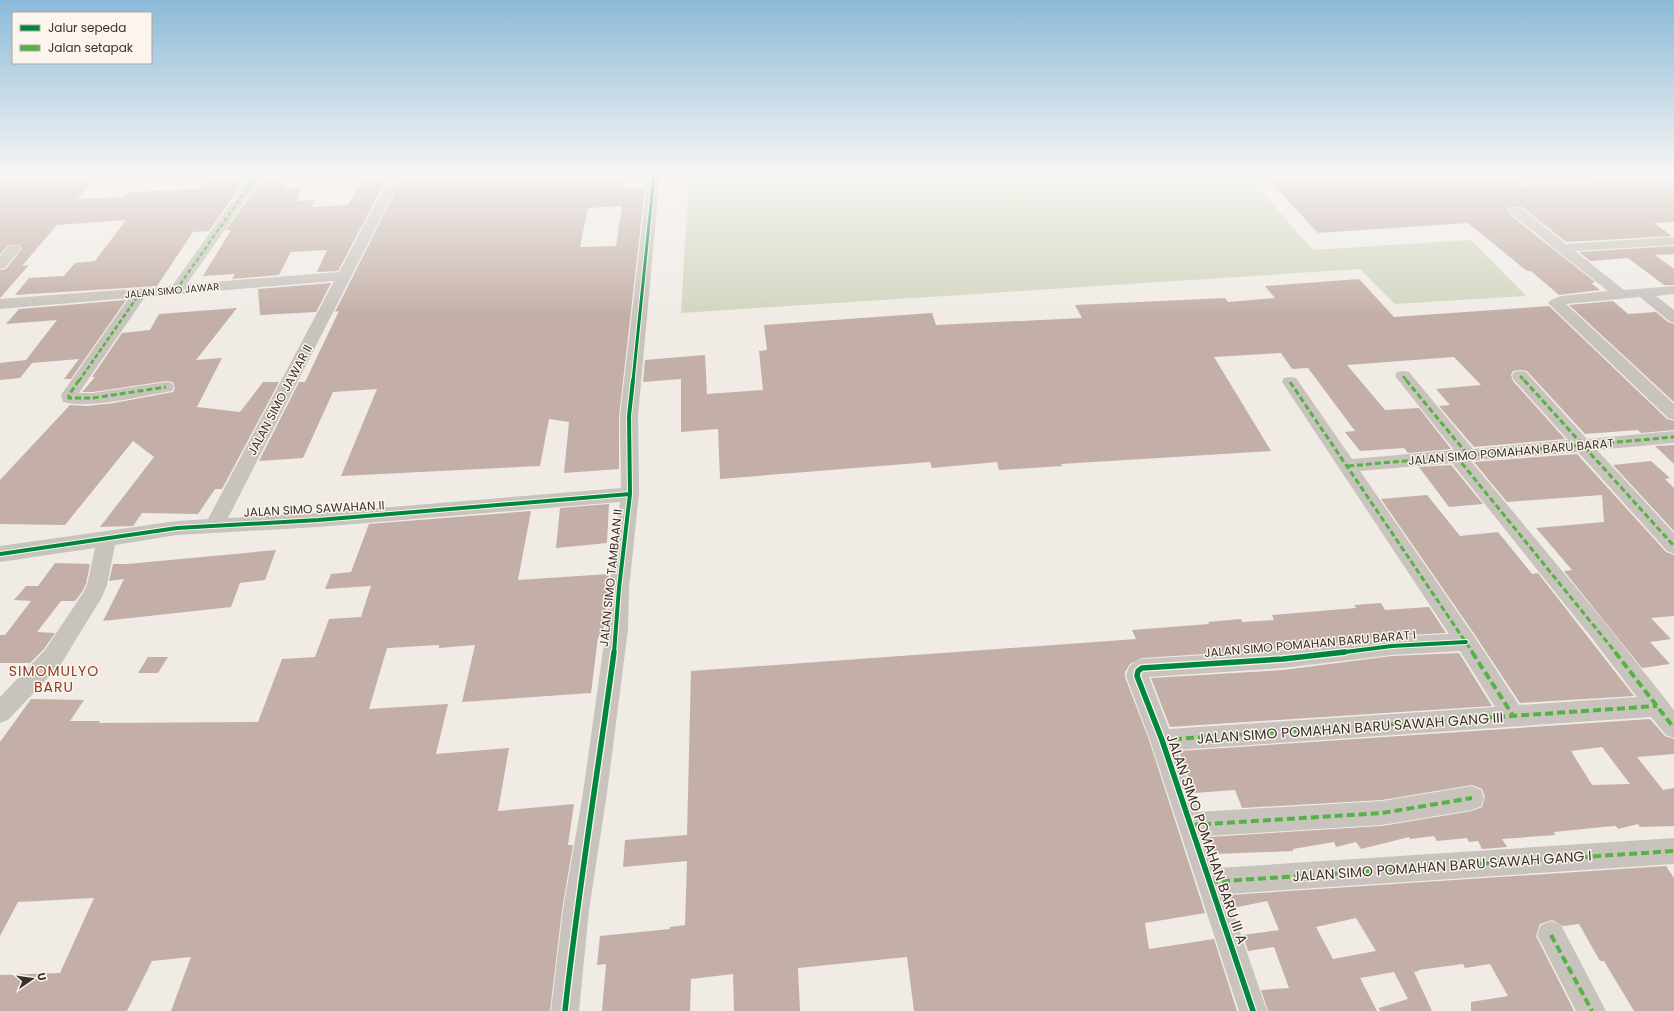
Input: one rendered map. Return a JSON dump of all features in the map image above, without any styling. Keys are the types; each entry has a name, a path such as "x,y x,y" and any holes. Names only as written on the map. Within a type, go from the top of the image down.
{"street":[{"path":"176,290 224,222"},
{"name":"JALAN SIMO JAWAR II","path":"215,524 291,382 372,222"},
{"name":"JALAN SIMO TAMBAAN II","path":"565,1011 576,910 595,793 617,628 619,588 630,494 629,416 649,222"},
{"path":"1530,222 1620,294"},
{"path":"1563,248 1674,241"},
{"path":"0,265 14,249"},
{"name":"JALAN SIMO JAWAR","path":"0,304 344,276"},
{"path":"1674,290 1561,300 1556,303 1674,414"},
{"path":"1642,292 1674,318"},
{"path":"140,293 92,359 69,395 69,398 93,398 166,387"},
{"path":"1403,376 1462,456 1674,728"},
{"path":"1520,376 1674,546"},
{"path":"1290,382 1466,642 1514,717"},
{"name":"JALAN SIMO POMAHAN BARU BARAT","path":"1348,466 1674,437"},
{"name":"JALAN SIMO SAWAHAN II","path":"0,554 106,540 170,529 215,524 318,520 630,494"},
{"path":"0,713 53,657 92,597 97,585 106,540"},
{"name":"JALAN SIMO POMAHAN BARU BARAT I","path":"1137,676 1138,671 1142,668 1283,659 1392,646 1466,642"},
{"name":"JALAN SIMO POMAHAN BARU III A","path":"1137,676 1162,740 1253,1011"},
{"name":"JALAN SIMO POMAHAN BARU SAWAH GANG III","path":"1162,740 1657,706"},
{"path":"1191,825 1382,813 1472,798"},
{"name":"JALAN SIMO POMAHAN BARU SAWAH GANG I","path":"1210,882 1674,851"},
{"path":"1551,935 1592,1011"}],"green space":[{"path":"686,222 1289,222 1313,250 1471,240 1526,296 1395,304 1360,269 681,313"}],"building":[{"path":"0,222 96,222 57,225 22,266 29,265 0,298 0,270 6,269 22,249 19,245 9,245 0,254"},
{"path":"124,222 215,222 209,231 193,232 157,286 15,295 29,278 64,276 75,263 95,261"},
{"path":"232,222 364,222 338,271 317,272 327,250 291,252 279,275 232,279 235,274 203,276 231,230 226,230"},
{"path":"380,222 585,222 580,247 616,246 620,222 641,222 619,416 619,469 564,473 569,422 549,419 540,466 341,476 377,389 333,392 303,458 259,461 299,382 305,382 339,311 335,312"},
{"path":"1308,222 1519,222 1595,282 1591,283 1600,290 1559,295 1531,271 1527,271 1468,223 1318,233"},
{"path":"1541,222 1670,222 1654,223 1672,236 1566,242"},
{"path":"1674,246 1674,254 1655,255 1674,269 1674,285 1664,285 1628,258 1590,261 1579,252"},
{"path":"1359,279 1394,317 1549,306 1667,419 1674,421 1674,430 1641,433 1638,430 1585,434 1527,371 1520,370 1513,371 1511,375 1513,381 1565,439 1474,447 1439,406 1450,405 1436,389 1481,385 1454,357 1347,365 1385,410 1419,408 1451,449 1408,453 1404,448 1360,451 1345,432 1355,431 1308,368 1292,369 1281,353 1214,357 1271,451 1061,464 1062,466 999,470 997,462 932,468 930,462 720,479 718,429 681,432 681,379 643,382 645,360 705,355 707,394 763,390 759,351 767,350 764,325 932,313 936,325 1082,318 1075,305 1225,298 1228,302 1275,298 1265,286"},
{"path":"331,283 316,312 260,315 258,289"},
{"path":"126,300 71,379 64,379 79,359 32,363 20,378 0,380 0,363 26,360 57,320 6,324 19,309"},
{"path":"1613,301 1628,314 1656,312 1668,322 1674,324 1674,402 1569,305"},
{"path":"237,308 196,360 222,358 197,407 240,412 263,382 279,382 222,489 215,489 198,514 142,513 133,526 100,527 154,457 133,441 65,525 0,524 0,480 70,405 87,406 114,403 173,392 175,388 173,382 166,381 93,392 82,392 95,377 92,377 122,333 150,330 159,314"},
{"path":"1674,445 1674,464 1655,446"},
{"path":"1577,454 1666,552 1674,555 1674,616 1651,618 1671,639 1650,642 1670,664 1642,668 1564,571 1572,570 1536,528 1604,522 1602,495 1507,502 1474,462"},
{"path":"1651,461 1670,478 1665,479 1674,488 1674,531 1613,465"},
{"path":"1451,465 1483,504 1449,507 1419,467"},
{"path":"1427,495 1460,536 1498,532 1532,574 1538,573 1634,696 1520,703 1381,499"},
{"path":"609,504 607,543 556,548 560,508"},
{"path":"531,511 518,580 609,574 603,636 598,637 591,693 462,702 475,645 439,648 439,645 387,648 369,709 448,704 436,754 509,748 498,811 574,804 568,845 573,845 562,910 550,1011 171,1011 191,957 152,961 127,1011 0,1011 0,975 60,973 94,898 18,902 0,936 0,742 31,699 84,700 70,721 100,721 99,723 258,722 282,659 315,657 329,619 361,617 371,586 325,589 331,574 351,572 369,524"},
{"path":"276,550 265,580 240,583 231,607 103,621 124,579 109,581 113,564"},
{"path":"55,563 90,564 86,584 82,592 75,601 61,601 37,632 55,633 44,649 30,663 0,663 0,635 5,635 31,601 14,600 26,586 38,586"},
{"path":"1381,603 1385,610 1429,607 1446,633 1392,636 1283,649 1142,658 1130,664 1125,672 1125,677 1149,740 1205,913 1145,923 1149,949 1214,939 1237,1011 914,1011 907,957 798,968 800,1011 734,1011 733,974 691,979 690,1011 602,1011 606,964 597,965 600,936 670,929 670,927 685,925 687,861 623,867 625,840 687,835 691,671 1136,639 1132,630 1209,624 1208,622 1241,619 1242,622 1274,620 1272,615 1356,608 1354,605"},
{"path":"1459,653 1492,706 1170,727 1151,678 1283,670 1392,656"},
{"path":"148,657 168,657 158,673 138,673"},
{"path":"1650,719 1665,736 1674,739 1674,754 1637,757 1663,790 1674,788 1674,826 1640,827 1638,824 1618,829 1616,826 1554,832 1555,835 1502,839 1507,847 1482,849 1478,841 1469,842 1467,838 1437,841 1434,836 1410,839 1409,837 1361,849 1356,842 1336,847 1334,842 1293,849 1293,851 1215,854 1209,837 1382,826 1472,811 1482,807 1485,797 1482,789 1472,785 1382,800 1242,808 1235,790 1194,793 1179,751","holes":["1602,747 1630,784 1592,785 1571,751"]},
{"path":"1666,866 1674,878 1674,1011 1634,1011 1604,961 1600,961 1579,924 1563,926 1552,920 1540,924 1536,936 1574,1011 1471,1011 1471,1002 1508,996 1490,964 1465,968 1463,964 1418,970 1419,971 1414,972 1432,1011 1380,1011 1379,1008 1408,999 1394,972 1360,978 1377,1011 1268,1011 1261,990 1289,988 1274,947 1248,951 1243,935 1279,930 1267,901 1233,908 1229,895","holes":["1356,918 1376,951 1333,959 1316,927"]}],"marked path":[{"path":"176,290 224,222"},
{"path":"140,293 69,395 69,398 93,398 166,387"},
{"path":"1403,376 1468,455"},
{"path":"1520,376 1674,546"},
{"path":"1290,382 1466,642 1514,717"},
{"path":"1348,466 1674,437"},
{"path":"1456,456 1599,631 1674,728"},
{"path":"1162,740 1657,706"},
{"path":"1191,825 1382,813 1472,798"},
{"path":"1210,882 1674,851"},
{"path":"1551,935 1592,1011"}],"cycle path":[{"path":"565,1011 576,910 595,793 617,629 619,588 630,494 629,416 649,222"},
{"path":"0,554 177,528 318,520 630,494"},
{"path":"1253,1011 1162,740 1137,676 1138,671 1142,668 1283,659 1392,646 1466,642"}],"district":[{"name":"SIMOMULYO BARU","path":"54,680"}]}
